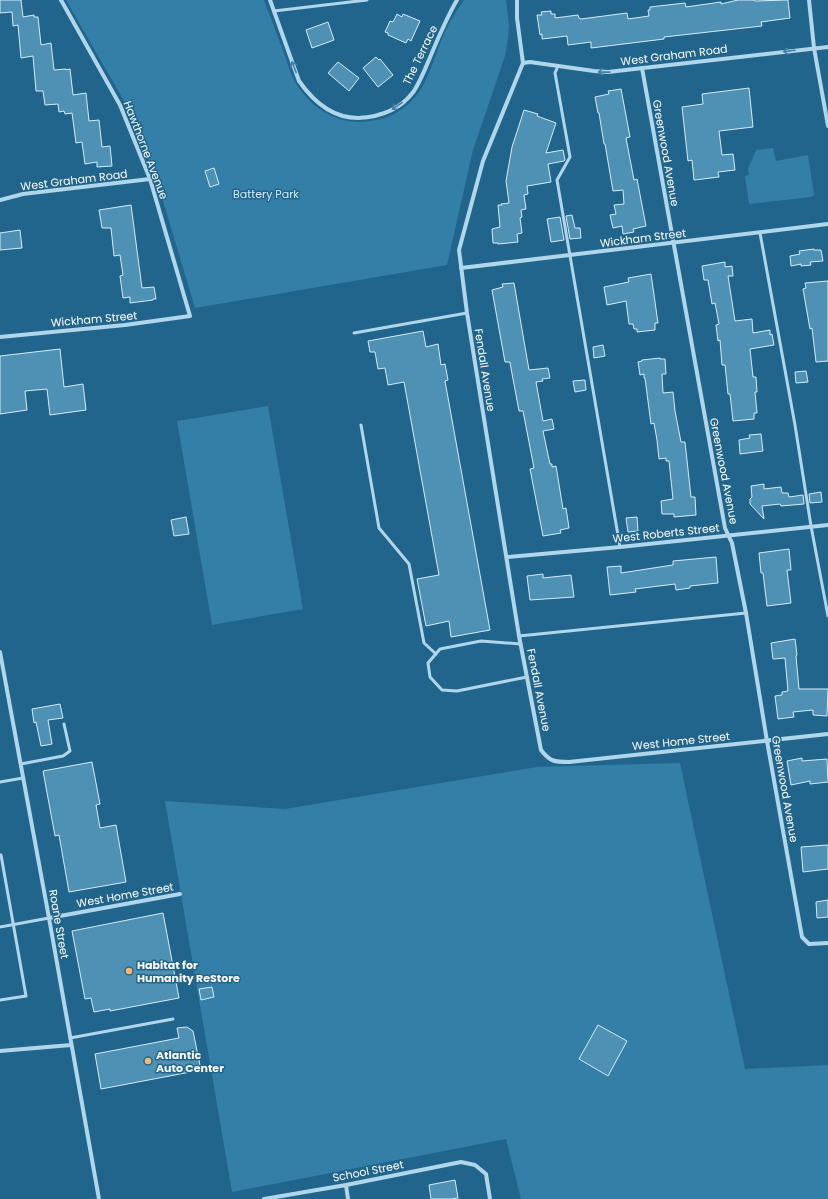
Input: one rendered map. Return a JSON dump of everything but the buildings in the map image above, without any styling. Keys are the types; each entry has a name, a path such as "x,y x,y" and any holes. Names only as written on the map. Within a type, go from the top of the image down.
{"street":[{"name":"Hawthorne Avenue","path":"61,0 120,105 150,179 190,316"},
{"name":"The Terrace","path":"270,0 299,81 318,103 328,110 351,118 366,118 390,111 414,91 449,13 457,0"},
{"name":"Fendall Avenue","path":"517,0 517,18 523,63 483,161 459,250 467,313 519,636 541,750"},
{"path":"809,0 814,48 827,112 828,126"},
{"name":"West Graham Road","path":"523,63 530,62 608,72 828,47"},
{"name":"Greenwood Avenue","path":"642,68 723,520 732,543 746,613 802,937 810,944 828,943"},
{"name":"West Graham Road","path":"0,200 23,194 150,179"},
{"name":"Wickham Street","path":"461,268 828,224"},
{"name":"Wickham Street","path":"0,337 125,326 190,316"},
{"name":"West Roberts Street","path":"507,557 620,547 828,525"},
{"name":"Roane Street","path":"0,652 2,671 21,764 99,1199"},
{"name":"West Home Street","path":"541,750 546,757 554,762 569,762 828,734"},
{"name":"West Home Street","path":"49,918 180,894"},
{"path":"0,1050 71,1045"},
{"name":"School Street","path":"264,1199 346,1185 461,1162 475,1165 486,1174 490,1199"},
{"path":"346,1185 348,1199"}],"lane":[{"path":"274,11 367,0"},
{"path":"558,66 555,73 570,157 557,180 620,547"},
{"path":"760,233 828,616"},
{"path":"354,333 467,313"},
{"path":"360,425 379,528 409,564 424,643 436,654"},
{"path":"519,636 746,613"},
{"path":"521,644 481,642 440,649 428,663 430,676 442,690 457,691 527,677"},
{"path":"21,764 63,756 70,751 64,724"},
{"path":"0,782 23,778"},
{"path":"0,855 26,996 0,1000"},
{"path":"0,927 49,918"},
{"path":"70,1038 174,1019"}],"green space":[{"name":"Battery Park","path":"66,0 264,0 291,73 302,92 310,101 327,114 348,121 359,122 378,120 392,115 404,108 415,98 423,86 446,30 464,0 506,0 509,25 505,56 473,150 447,265 195,308 155,174 124,101"},
{"path":"773,148 776,161 808,155 814,195 811,197 749,204 745,176 749,175 748,169 756,150"},
{"path":"268,406 303,609 212,625 177,421"},
{"path":"680,763 745,1069 828,1065 828,1199 521,1199 506,1139 232,1192 165,801 285,809 537,767"}],"place":[{"name":"Habitat for Humanity ReStore","path":"129,971"},
{"name":"Atlantic Auto Center","path":"148,1061"}]}
